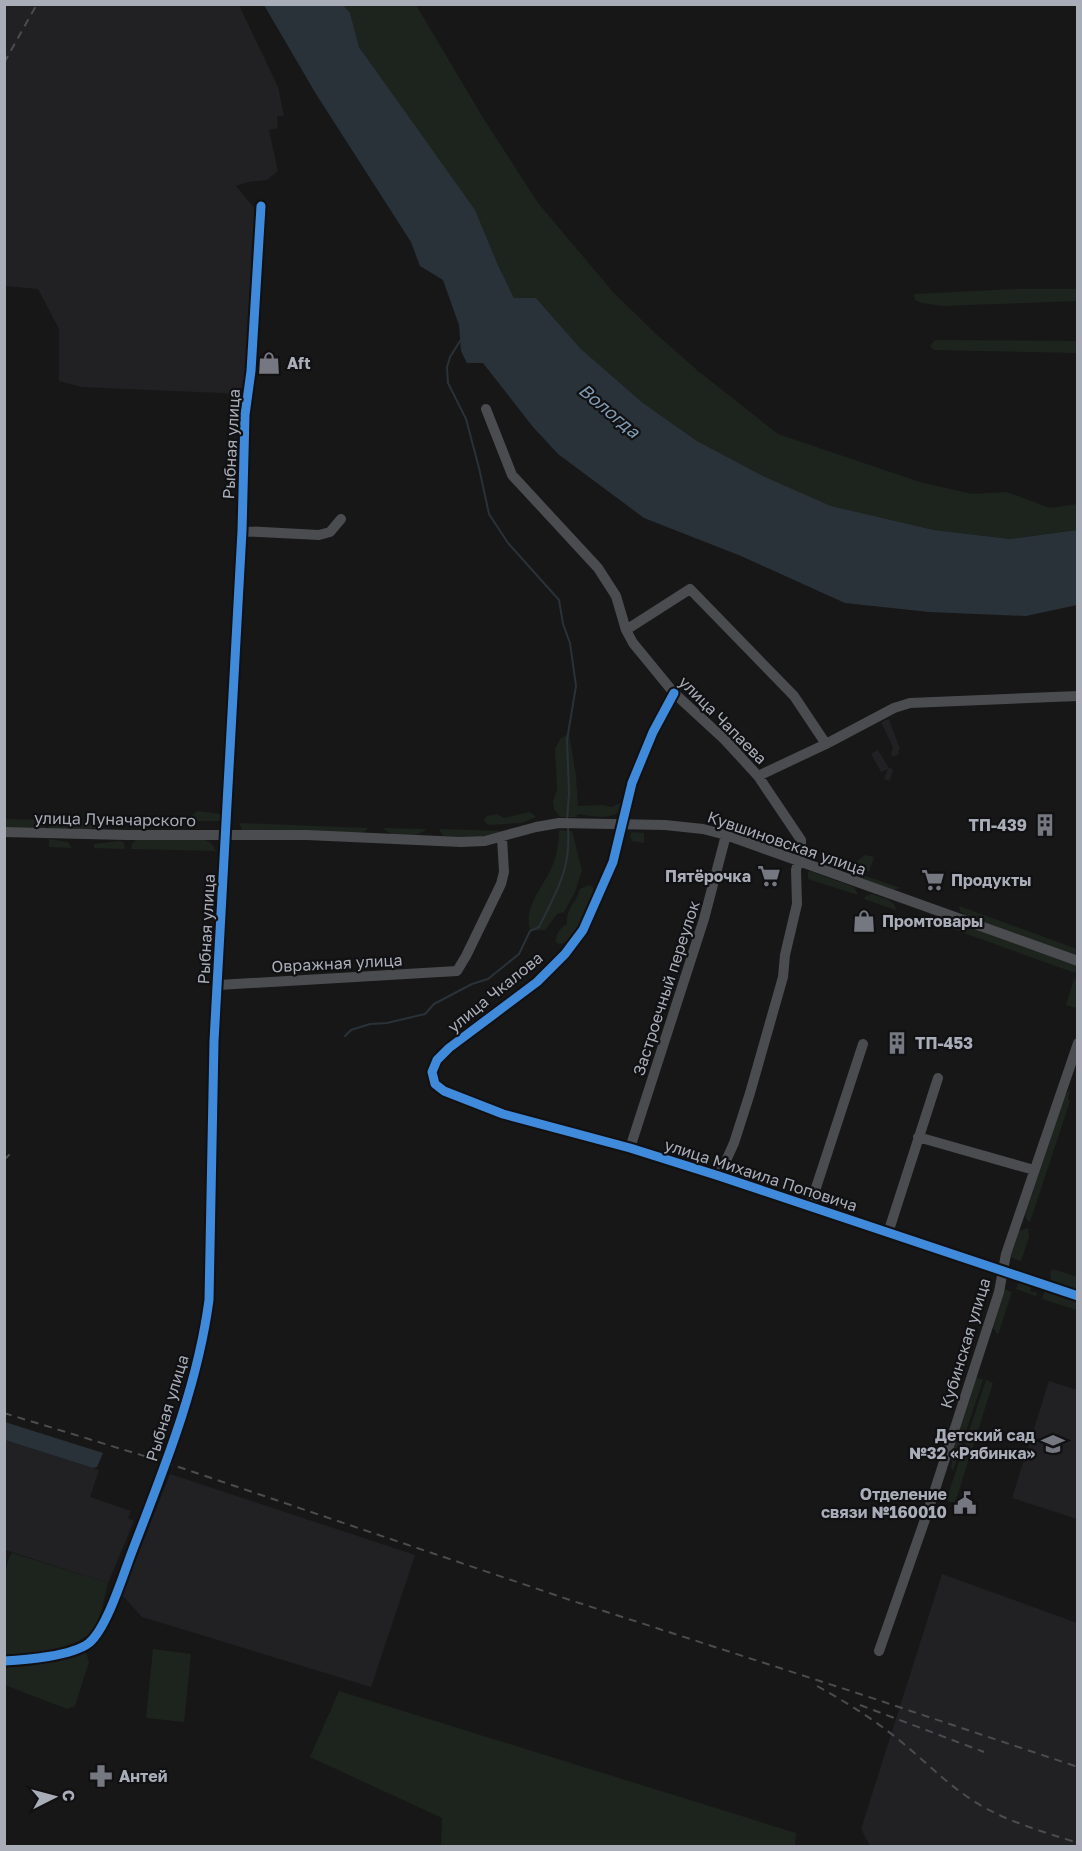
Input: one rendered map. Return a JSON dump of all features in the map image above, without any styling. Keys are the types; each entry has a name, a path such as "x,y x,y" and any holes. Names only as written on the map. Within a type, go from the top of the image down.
{"street":[{"name":"Рыбная улица","path":"4,1661 76,1649 97,1635 172,1448 203,1341 209,1300 212,1090 242,531 245,415 251,371 261,206"},
{"name":"улица Чапаева","path":"486,409 512,474 598,568 616,596 626,630 633,643 674,693 724,739 758,776 799,834 802,844 796,870 797,904 785,955 783,977 734,1143 719,1176"},
{"path":"242,531 319,535 330,532 341,519"},
{"path":"626,630 690,589 794,696 826,744"},
{"name":"улица Чкалова","path":"435,1084 432,1072 437,1060 537,982 575,942 589,918 613,862 632,783 653,732 674,693"},
{"path":"758,776 894,708 910,703 1077,696"},
{"name":"Кувшиновская улица","path":"225,835 307,835 454,842 485,841 536,827 559,824 684,826 726,836 799,861 1077,962"},
{"name":"улица Луначарского","path":"4,832 225,835"},
{"name":"Застроечный переулок","path":"630,1148 705,919 726,836"},
{"name":"Овражная улица","path":"218,985 457,971 501,884 504,872 502,838"},
{"name":"Кубинская улица","path":"879,1651 934,1493 996,1301 1006,1254 1077,1043"},
{"path":"810,1206 863,1044"},
{"path":"888,1233 938,1078"},
{"name":"улица Михаила Поповича","path":"435,1084 456,1097 503,1114 630,1148 719,1176 1077,1296"},
{"path":"918,1137 1034,1170"}],"shaded area":[{"path":"4,5 239,5 278,87 284,116 277,116 278,128 269,130 278,171 267,180 236,186 255,209 244,394 81,387 59,381 59,329 38,289 5,286"},
{"path":"343,5 416,5 482,116 538,203 613,292 698,371 778,434 920,482 972,494 1007,492 1050,508 1077,504 1077,530 1010,539 934,530 831,506 763,476 697,441 643,403 581,349 536,298 514,298 497,263 404,111 359,47 350,13"},
{"path":"1016,289 1077,289 1077,301 944,306 922,303 915,300 914,294"},
{"path":"935,340 1077,341 1077,353 934,350 930,346"},
{"path":"889,719 900,749 899,754 893,757 891,753 893,747 881,722"},
{"path":"569,733 578,806 611,807 621,803 622,809 618,813 607,816 578,814 576,817 560,817 554,809 553,801 557,790 555,749 560,739"},
{"path":"878,750 889,768 893,769 890,781 884,779 888,769 881,772 871,754"},
{"path":"198,811 221,814 221,821 190,821 192,815"},
{"path":"530,812 536,817 522,823 489,825 484,819 497,814 504,818"},
{"path":"5,819 45,820 45,828 5,827"},
{"path":"49,820 113,822 113,824 90,829 49,828"},
{"path":"239,823 368,828 358,833 242,830"},
{"path":"383,828 426,829 411,836 404,836 392,834"},
{"path":"439,829 504,831 481,836 459,837 443,836"},
{"path":"559,830 572,831 582,870 575,892 564,912 557,914 545,930 530,931 531,908 554,863"},
{"path":"632,832 644,833 644,843 632,841 630,835"},
{"path":"49,839 68,842 72,848 49,847"},
{"path":"136,840 205,840 210,842 216,851 131,849"},
{"path":"120,841 124,843 125,849 94,848 94,844"},
{"path":"865,855 874,857 869,872 854,867 856,862"},
{"path":"810,871 854,887 858,895 808,879"},
{"path":"854,872 900,888 893,890 857,877"},
{"path":"589,885 593,887 593,894 588,912 572,937 559,944 556,942 557,936 560,929 567,924 570,909 580,889"},
{"path":"872,894 891,901 896,910 864,899"},
{"path":"959,906 1077,949 1077,956 965,916"},
{"path":"945,918 1077,965 1075,973 942,925"},
{"path":"1074,979 1077,980 1076,1008 1066,1005"},
{"path":"1071,1089 1068,1098 1070,1101 1030,1222 1026,1219 1025,1212 1065,1095"},
{"path":"1028,1228 1029,1237 1021,1261 1010,1257 1019,1231"},
{"path":"1053,1269 1077,1277 1077,1290 1051,1280 1050,1272"},
{"path":"1019,1279 1032,1284 1030,1291 1037,1293 1036,1296 1016,1289"},
{"path":"1004,1289 1012,1292 998,1335 993,1328"},
{"path":"1044,1292 1077,1299 1077,1310 1042,1299"},
{"path":"976,1377 983,1380 953,1471 951,1468 954,1447"},
{"path":"986,1380 993,1383 955,1503 946,1501"},
{"name":"Детский сад №32 «Рябинка»","path":"1049,1381 1077,1390 1077,1519 1012,1498"},
{"path":"5,1440 99,1470 90,1497 131,1511 128,1518 134,1521 108,1583 5,1550"},
{"path":"170,1474 415,1555 371,1687 142,1617 122,1595"},
{"path":"12,1553 108,1583 99,1617 95,1627 88,1635 67,1646 5,1656 5,1586 8,1561"},
{"path":"942,1574 1077,1623 1077,1846 870,1846 861,1829"},
{"path":"153,1649 191,1654 184,1722 146,1718"},
{"path":"86,1653 89,1662 75,1706 67,1709 5,1685 5,1665"},
{"path":"339,1691 796,1833 795,1846 441,1846 442,1818 310,1757"}],"water":[{"name":"Вологда","path":"264,5 343,5 350,13 359,47 475,210 514,298 536,298 581,349 643,403 697,441 763,476 831,506 934,530 1010,539 1077,530 1077,605 1026,616 929,612 845,603 741,556 644,518 558,454 533,427 483,363 467,363 461,351 459,325 443,280 420,266 411,242 316,94"},
{"path":"5,1422 103,1453 97,1467 93,1468 5,1440"}],"waterway":[{"path":"460,341 447,367 448,383 466,419 489,514 508,543 559,600 563,624 570,643 576,686 567,740 569,793 567,821"},
{"path":"345,1036 351,1030 370,1024 387,1023 425,1014 434,1004 472,984 488,979 519,954 530,931 539,927 561,879 567,856 568,827"}],"railway":[{"path":"4,63 37,4"},
{"path":"4,1160 10,1154"},
{"path":"4,1413 167,1463 573,1601 1078,1767"},
{"path":"817,1686 876,1722 972,1800 1023,1825 1078,1843"},
{"path":"860,1705 984,1752"}],"cycle path":[{"path":"4,1661 72,1651 89,1643 101,1627 118,1590 177,1431 196,1366 209,1300 214,1041 242,531 245,415 251,371 261,206"},
{"path":"674,693 653,732 632,783 613,862 583,930 565,954 537,982 449,1048 437,1060 432,1072 435,1084 444,1091 503,1114 630,1148 719,1176 1078,1296"}],"place":[{"name":"Aft","path":"269,363"},
{"name":"ТП-439","path":"1045,825"},
{"name":"Пятёрочка","path":"769,876"},
{"name":"Продукты","path":"933,880"},
{"name":"Промтовары","path":"864,921"},
{"name":"ТП-453","path":"897,1043"},
{"name":"Детский сад №32 «Рябинка»","path":"1053,1444"},
{"name":"Отделение связи №160010","path":"965,1503"},
{"name":"Антей","path":"101,1776"}]}
